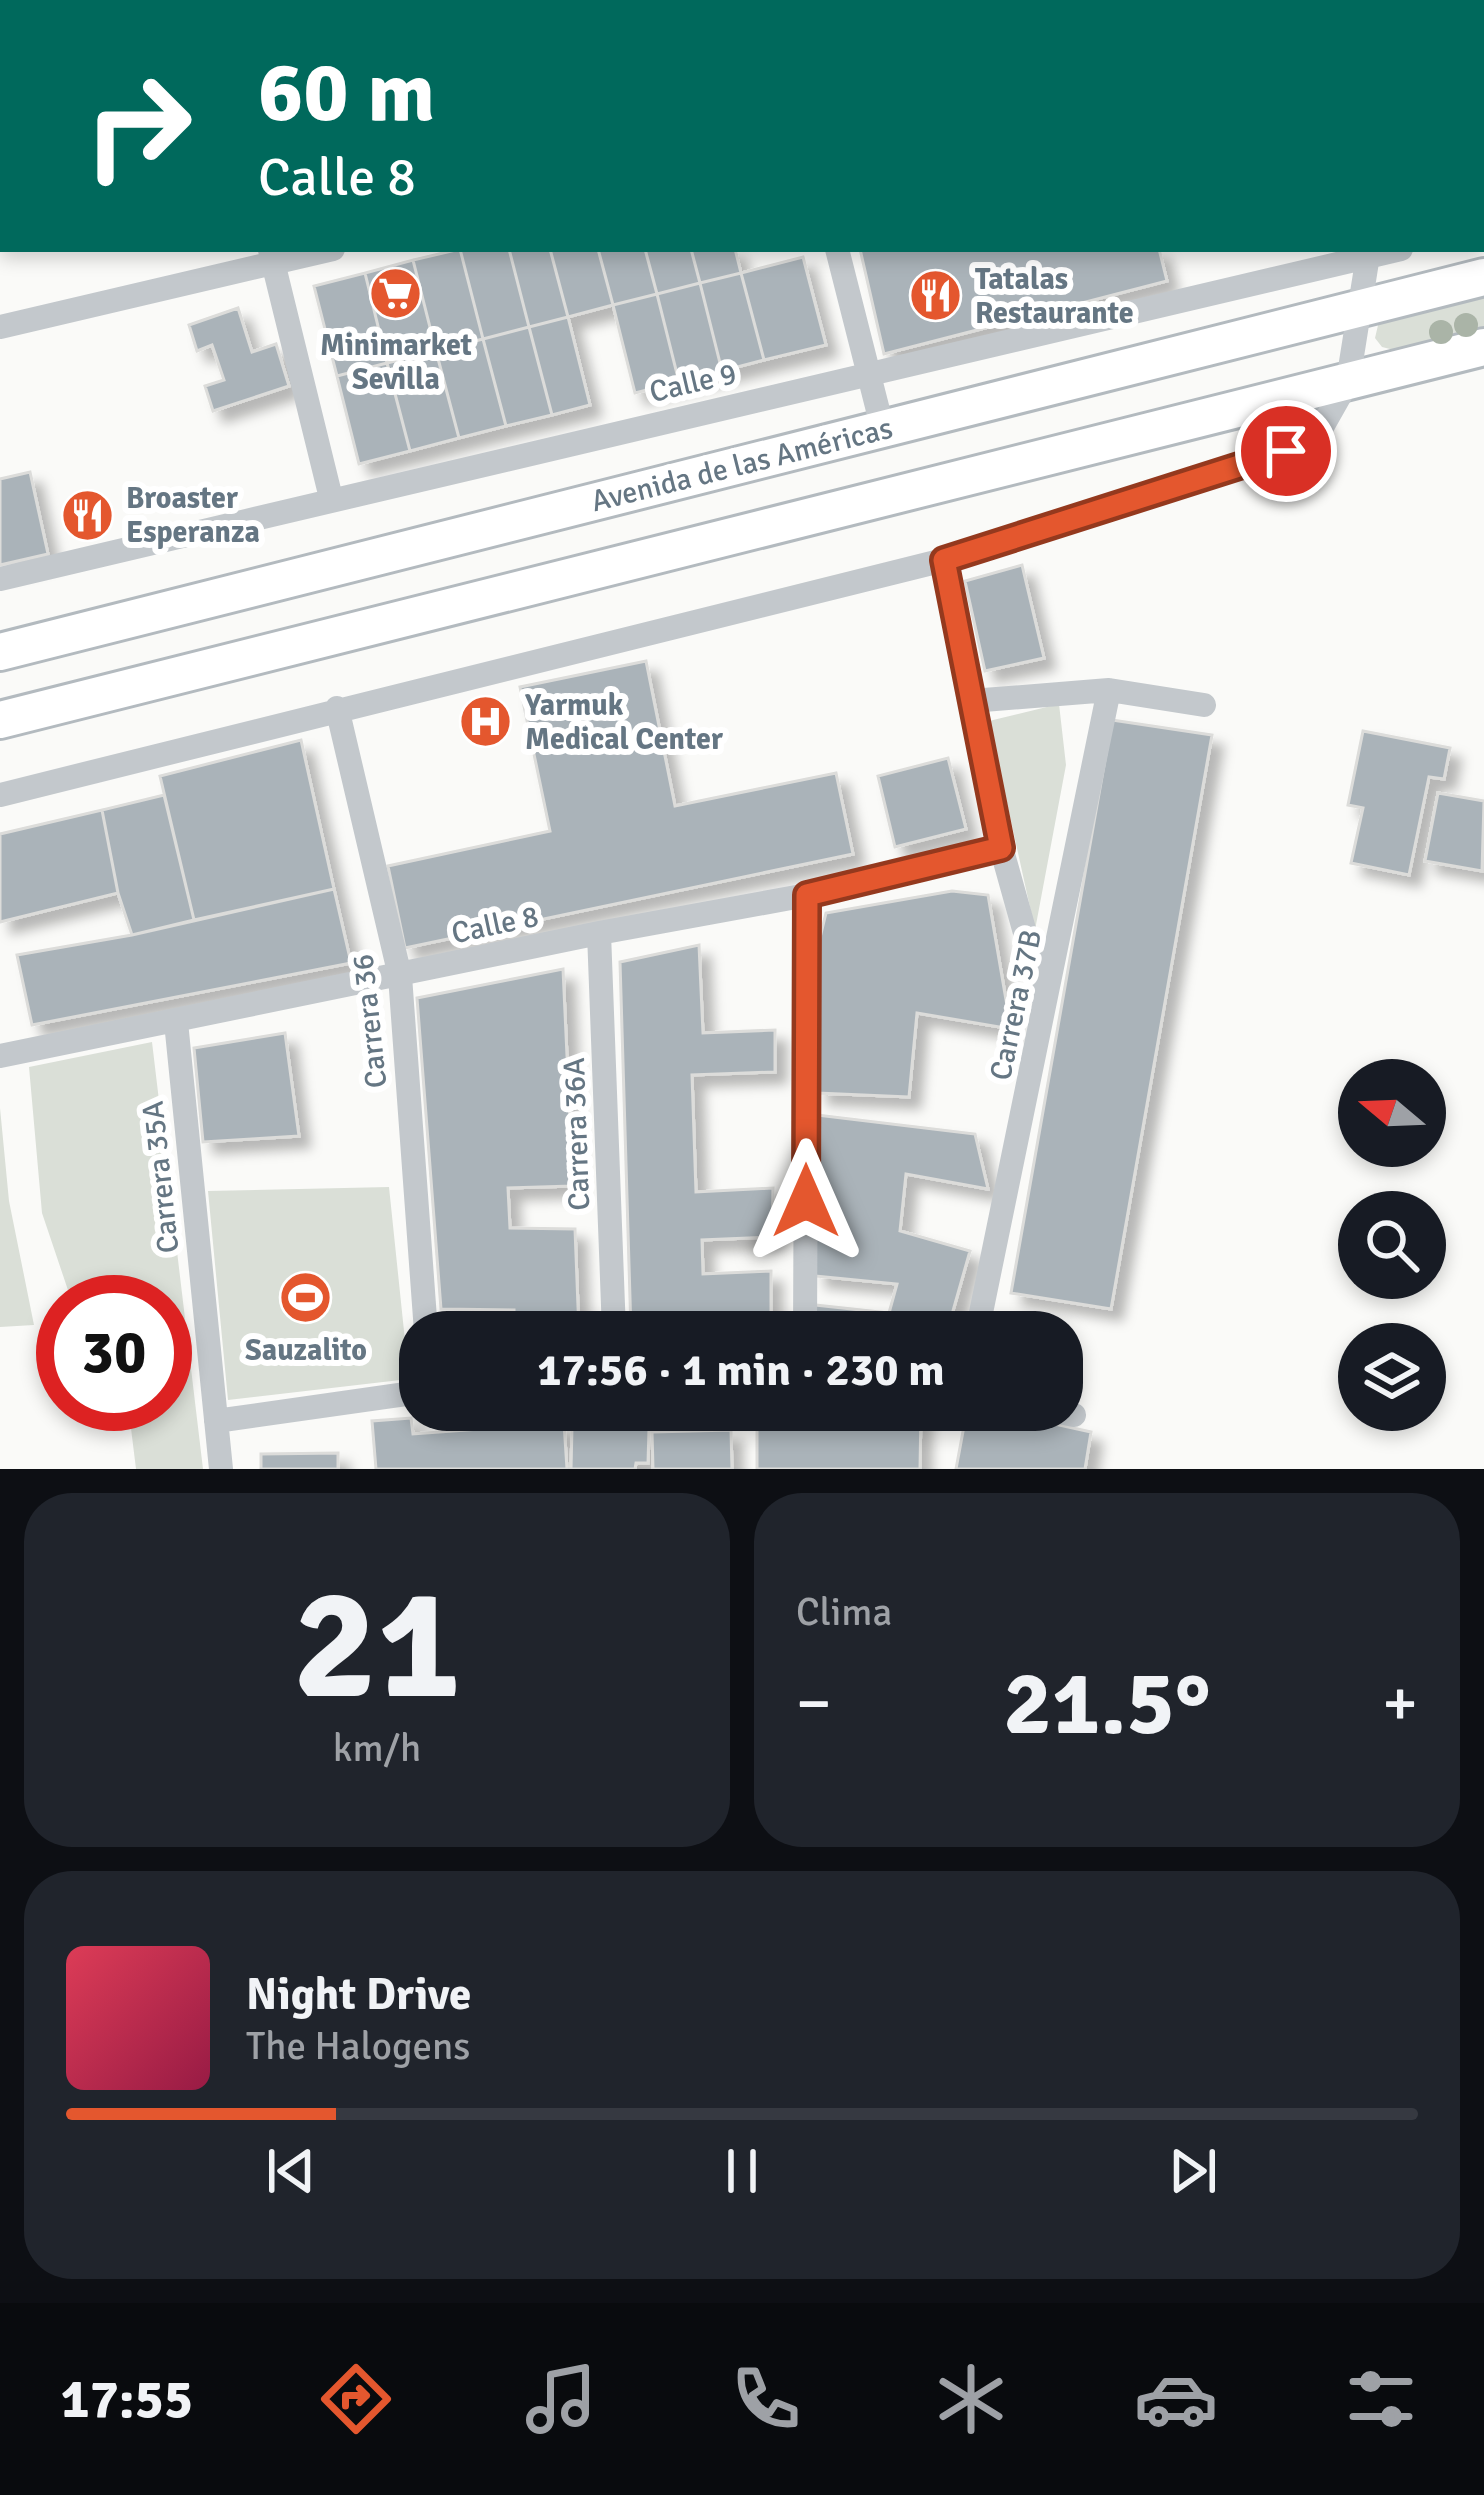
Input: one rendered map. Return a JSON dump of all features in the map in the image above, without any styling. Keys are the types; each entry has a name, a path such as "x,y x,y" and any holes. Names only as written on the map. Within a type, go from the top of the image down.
{"main road":[{"name":"Avenida de las Américas","path":"0,652 1484,278"},
{"path":"0,720 1484,347"}],"street":[{"path":"0,327 272,256 307,252"},
{"path":"838,252 883,430"},
{"path":"0,795 944,560 1313,442 1348,381 1368,254"},
{"name":"Calle 9","path":"0,579 1368,254"},
{"path":"272,256 331,498"},
{"path":"944,560 1001,848 1046,1009"},
{"path":"971,701 1109,690 1204,705"},
{"name":"Carrera 37B","path":"981,1311 1109,690"},
{"name":"Carrera 36","path":"337,708 400,976 424,1311"},
{"name":"Calle 8","path":"0,1056 807,895 1001,848"},
{"path":"805,1311 807,895"},
{"name":"Carrera 36A","path":"599,933 613,1311"},
{"name":"Carrera 35A","path":"176,1022 220,1469"},
{"path":"216,1421 399,1395"}],"shaded area":[{"path":"1484,293 1484,326 1394,350 1382,347 1375,338 1379,321"},
{"path":"1059,704 1066,765 1035,930 989,721"},
{"path":"152,1042 180,1275 63,1275 42,1213 29,1067"},
{"path":"0,1108 9,1201 34,1325 0,1327"},
{"name":"Sauzalito","path":"389,1187 402,1311 399,1380 228,1400 208,1191"},
{"path":"192,1377 203,1469 136,1469 131,1431 192,1431"}],"building":[{"path":"461,252 483,339 436,351 413,260"},
{"path":"461,252 510,252 529,327 483,339"},
{"path":"510,252 551,252 568,317 529,327"},
{"path":"551,252 599,252 613,305 568,317"},
{"path":"599,252 646,252 657,294 613,305"},
{"path":"646,252 692,252 700,283 657,294"},
{"path":"692,252 736,252 741,273 700,283"},
{"path":"861,252 1160,252 1167,281 884,354"},
{"path":"803,257 826,345 764,360 741,273"},
{"path":"413,260 436,351 387,363 365,273"},
{"path":"365,273 387,363 337,376 314,286"},
{"path":"741,273 764,360 722,371 700,283"},
{"path":"700,283 722,371 679,382 657,294"},
{"path":"657,294 679,382 635,393 613,305"},
{"path":"238,308 252,352 276,344 289,386 213,411 205,386 224,380 212,345 197,351 189,325"},
{"path":"568,317 590,405 552,415 529,327"},
{"path":"529,327 552,415 506,426 483,339"},
{"path":"483,339 506,426 459,438 436,351"},
{"path":"436,351 459,438 410,451 387,363"},
{"path":"387,363 410,451 359,464 337,376"},
{"path":"30,472 48,554 0,565 0,479"},
{"path":"1022,565 1044,658 985,671 965,581"},
{"path":"646,661 675,806 836,773 853,854 405,948 388,866 550,831 520,687"},
{"path":"1112,720 1212,735 1111,1309 1011,1293"},
{"path":"1363,731 1450,748 1444,779 1429,777 1409,875 1351,863 1363,808 1348,805"},
{"path":"301,740 334,889 194,920 160,776"},
{"path":"948,758 966,829 895,847 878,776"},
{"path":"1438,793 1484,801 1482,871 1425,861"},
{"path":"164,795 194,920 132,935 118,893 102,810"},
{"path":"102,810 118,893 0,922 0,834"},
{"path":"334,889 351,963 32,1025 17,955 132,935"},
{"path":"952,891 988,895 1011,1029 917,1013 909,1097 817,1093 819,942 826,913"},
{"path":"699,945 703,1033 775,1030 775,1072 692,1075 696,1192 773,1188 772,1237 702,1240 703,1274 771,1271 771,1311 630,1311 620,962"},
{"path":"563,969 573,1186 508,1188 510,1228 575,1229 578,1311 441,1309 417,998"},
{"path":"285,1033 299,1136 203,1142 194,1048"},
{"path":"817,1115 975,1134 988,1189 906,1174 900,1231 970,1251 953,1311 890,1311 897,1284 815,1276"},
{"path":"815,1305 870,1311 815,1311"},
{"path":"399,1419 399,1431 413,1434 565,1431 567,1469 376,1469 372,1421"},
{"path":"572,1431 649,1431 648,1463 636,1463 635,1469 571,1469"},
{"path":"731,1431 732,1469 653,1469 652,1432"},
{"path":"757,1431 921,1431 920,1469 757,1469"},
{"path":"963,1431 1091,1432 1085,1469 956,1469"},
{"path":"338,1453 338,1469 261,1469 261,1454"}],"place":[{"name":"Minimarket Sevilla","path":"396,293"},
{"name":"Tatalas Restaurante","path":"936,296"},
{"name":"Broaster Esperanza","path":"87,515"},
{"name":"Yarmuk Medical Center","path":"486,722"},
{"name":"Sauzalito","path":"306,1298"}],"route":[{"path":"806,1201 807,895 1001,848 944,560 1286,451"}]}
